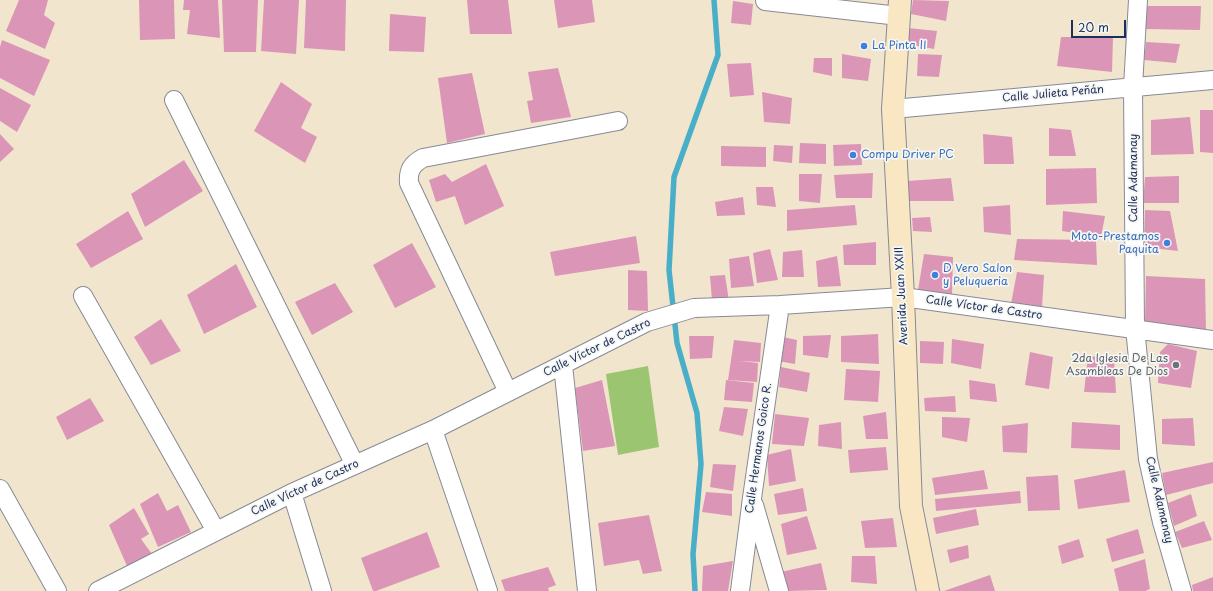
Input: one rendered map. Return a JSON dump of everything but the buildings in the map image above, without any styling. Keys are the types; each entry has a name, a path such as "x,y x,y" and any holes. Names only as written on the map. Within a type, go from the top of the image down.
{"main road":[{"name":"Avenida Juan XXIII","path":"899,8 893,109 903,297 911,506 928,591"}],"street":[{"name":"Calle Adamanay","path":"1138,0 1133,87 1135,328 1148,459 1162,522 1182,591"},
{"path":"765,1 899,8"},
{"name":"Calle Julieta Peñán","path":"893,109 1213,80"},
{"path":"174,100 355,465"},
{"path":"508,392 409,183 408,176 410,169 415,163 423,158 618,121"},
{"path":"83,296 216,531"},
{"name":"Calle Víctor de Castro","path":"98,591 292,493 433,430 647,322 694,308 780,305 903,297 1213,340"},
{"name":"Calle Hermanos Goico R.","path":"740,591 780,305"},
{"path":"562,365 587,591"},
{"path":"433,430 488,591"},
{"path":"0,489 57,591"},
{"path":"292,493 322,591"},
{"path":"752,498 778,591"}],"green space":[{"path":"648,366 659,447 618,455 606,374"}],"waterway":[{"path":"695,591 693,554 701,464 697,413 677,343 669,270 674,177 718,55 714,0"}],"place":[{"name":"La Pinta II","path":"864,46"},
{"name":"Compu Driver PC","path":"853,155"},
{"name":"Moto-Prestamos Paquita","path":"1167,243"},
{"name":"D Vero Salon y Peluqueria","path":"935,275"},
{"name":"2da Iglesia De Las Asambleas De Dios","path":"1176,365"}]}
